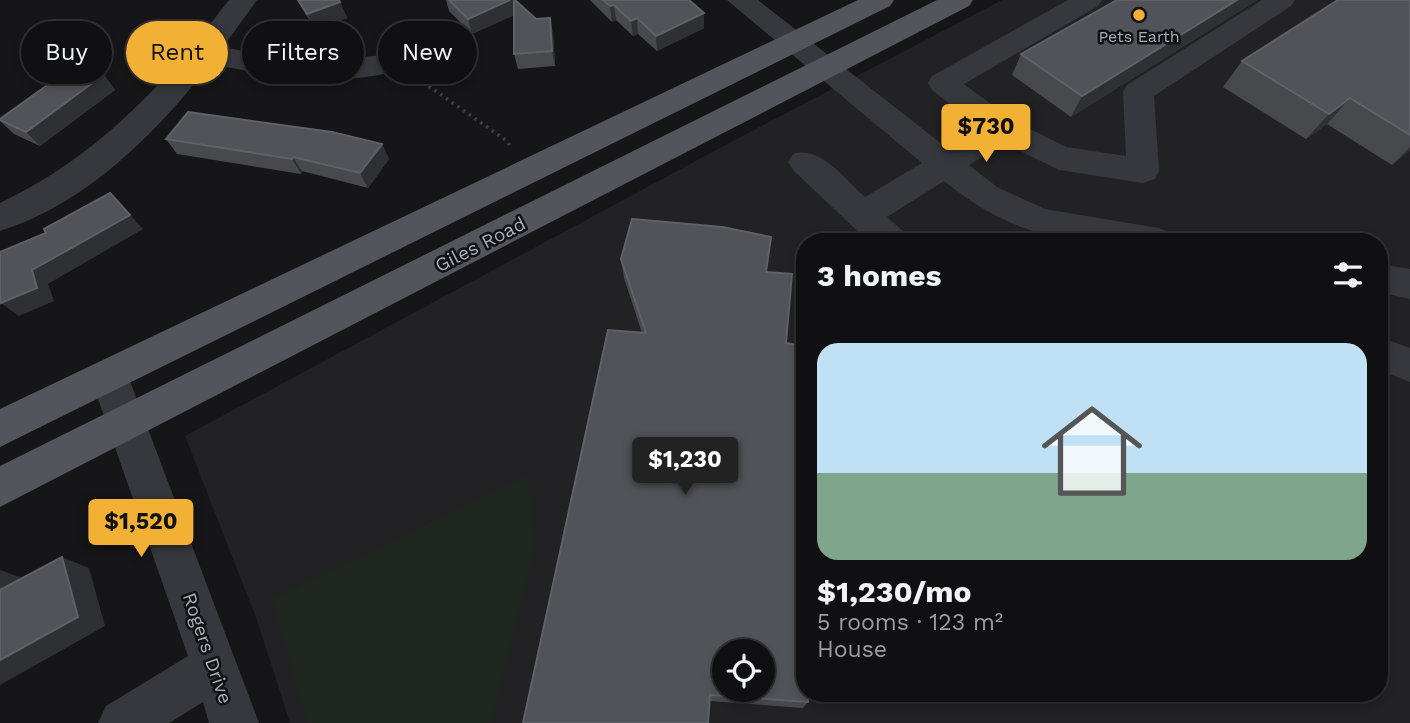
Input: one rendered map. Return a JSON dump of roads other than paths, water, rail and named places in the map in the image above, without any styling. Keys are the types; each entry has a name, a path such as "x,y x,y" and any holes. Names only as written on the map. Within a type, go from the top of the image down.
{"main road":[{"path":"0,429 880,0"},
{"name":"Giles Road","path":"0,486 959,0"}],"street":[{"path":"228,21 243,0"},
{"path":"741,0 985,196 1039,221 1107,233"},
{"path":"1088,0 943,83 1003,129 1059,158 1143,171 1138,92 1281,0"},
{"path":"228,57 319,73 362,71 378,66"},
{"path":"0,218 29,206 88,171 154,113 179,84"},
{"path":"863,215 1003,129"},
{"path":"804,162 882,233"},
{"path":"1388,280 1410,284"},
{"path":"1388,356 1410,365"},
{"name":"Rogers Drive","path":"109,376 234,723"},
{"path":"123,723 216,667"}],"place":[{"name":"Pets Earth","path":"1139,15"}]}
